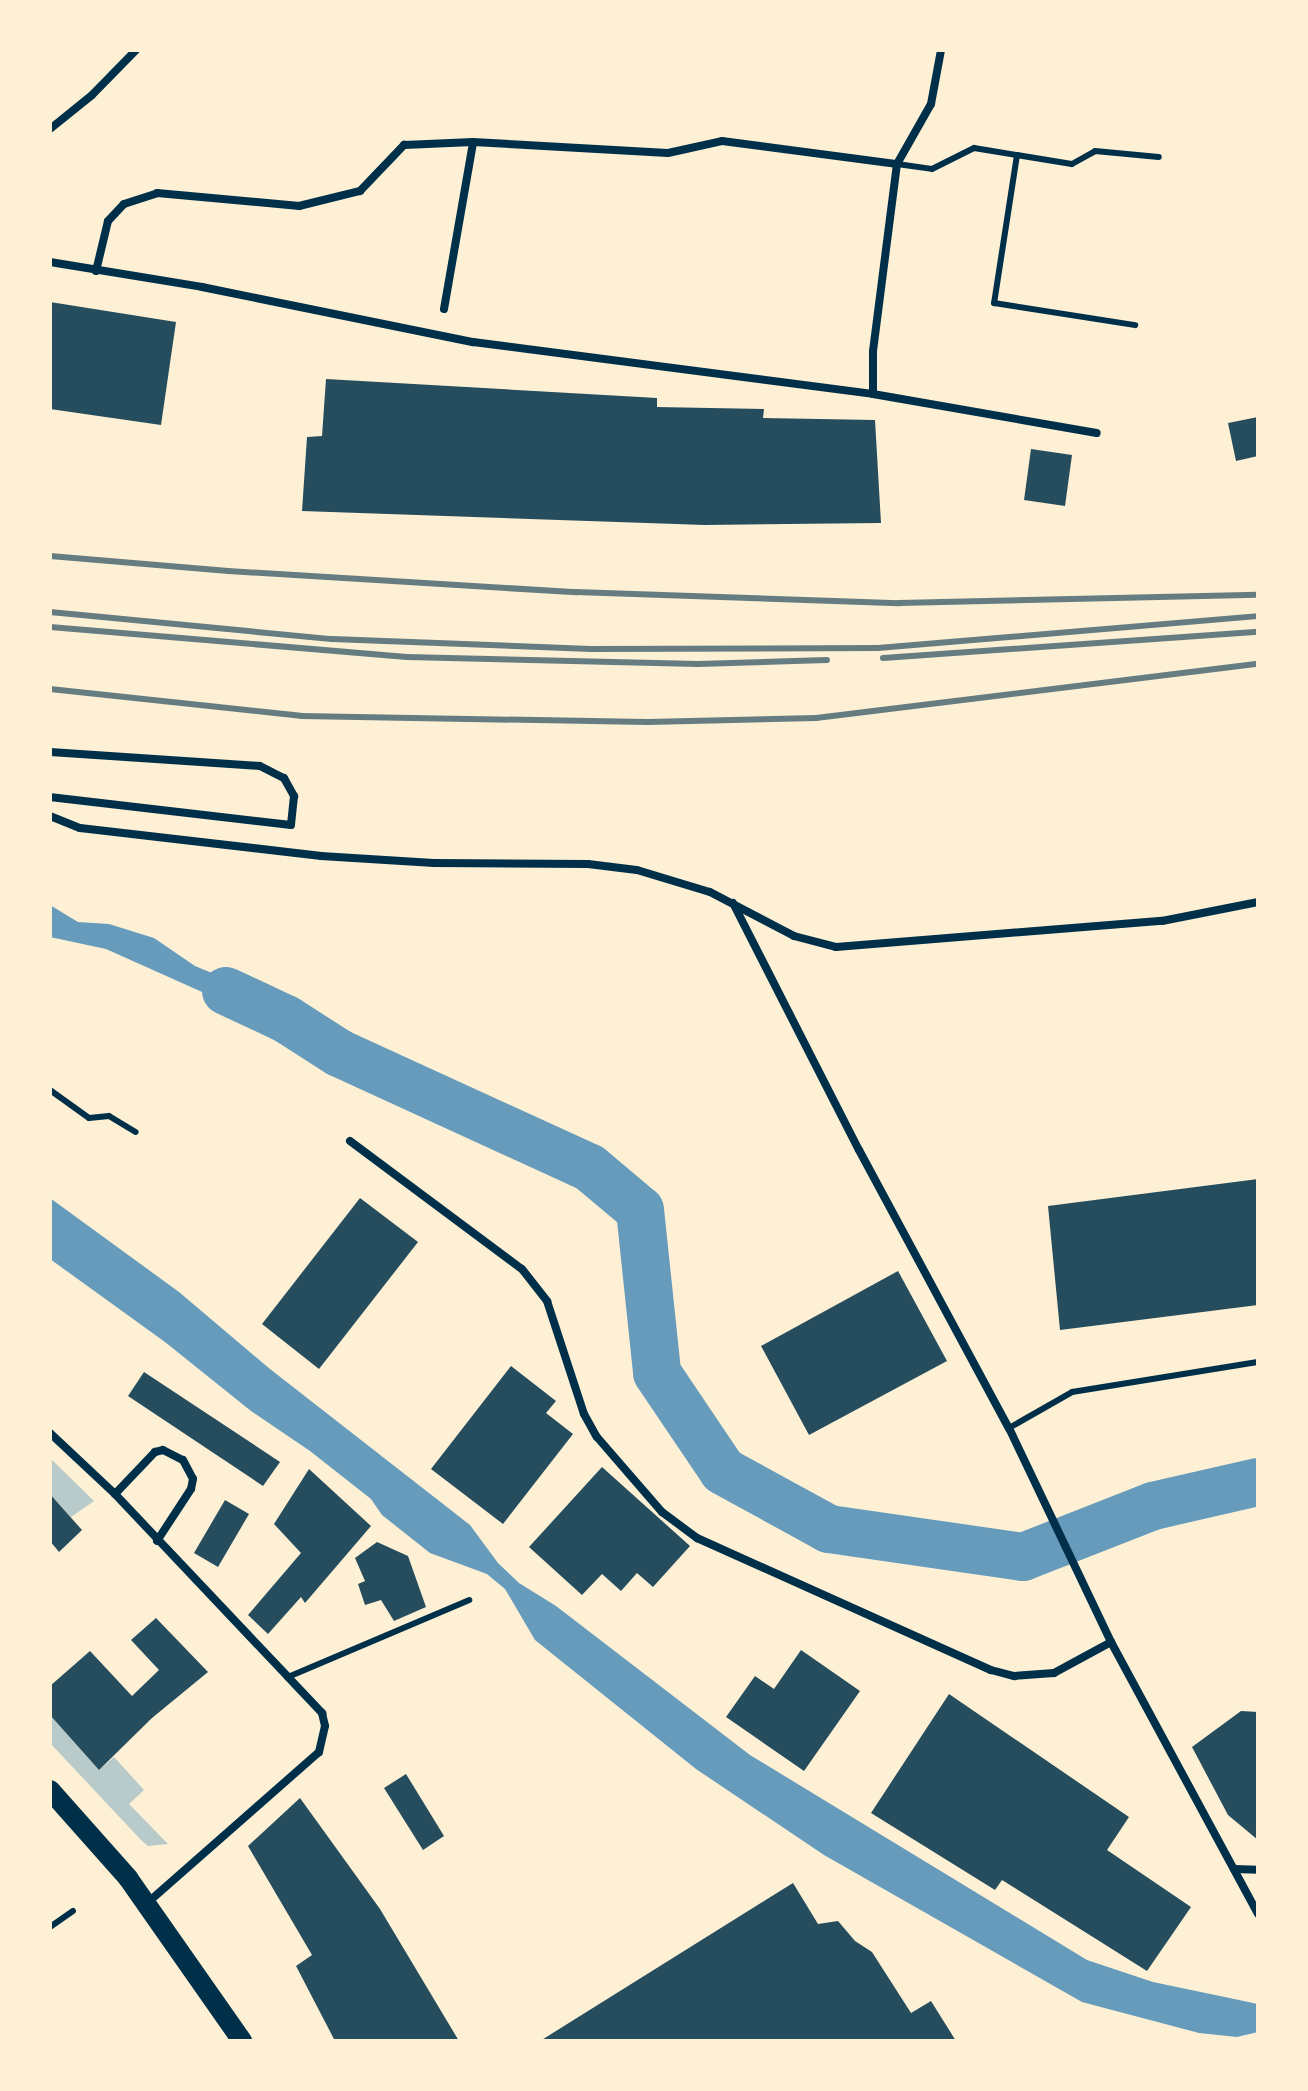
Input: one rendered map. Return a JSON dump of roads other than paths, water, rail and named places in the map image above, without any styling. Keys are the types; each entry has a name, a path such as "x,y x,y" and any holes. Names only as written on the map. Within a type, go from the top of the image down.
{"main road":[{"path":"50,1790 147,1904 242,2041"}],"street":[{"path":"50,129 92,95 136,50"},
{"path":"873,394 873,351 897,164 931,104 941,50"},
{"path":"96,271 108,221 124,204 157,193 299,206 360,191 404,145 473,142 668,153 722,141 897,164"},
{"path":"444,309 473,142"},
{"path":"50,262 202,287 473,342 873,394 1097,433"},
{"path":"50,752 260,766 273,770 292,785 294,796 291,825 50,797"},
{"path":"50,816 80,828 364,860 611,866 680,880 733,902 794,936 836,947 1162,921 1258,902"},
{"path":"733,902 859,1150 1050,1508 1111,1642 1258,1914"},
{"path":"350,1141 522,1269 547,1301 584,1414 597,1437 662,1512 697,1538 991,1670 1014,1676 1054,1673 1111,1642"},
{"path":"50,1433 115,1494 322,1713 325,1726 319,1752 147,1904"},
{"path":"115,1494 155,1452 163,1450 183,1460 193,1479 191,1489 157,1541"},
{"path":"1234,1869 1258,1870"}],"lane":[{"path":"897,164 932,169 974,148 1072,164 1095,151 1159,157"},
{"path":"1017,155 994,303 1135,325"},
{"path":"50,1090 89,1118 109,1116 136,1132"},
{"path":"1009,1428 1072,1392 1258,1362"},
{"path":"288,1677 469,1600"},
{"path":"50,1927 73,1911"}],"water":[{"path":"50,905 78,922 109,924 154,938 195,966 294,1007 274,1028 106,949 50,937"},
{"path":"50,1198 179,1292 270,1369 470,1525 498,1563 519,1583 556,1606 750,1755 1087,1960 1153,1982 1258,2004 1258,2032 1237,2037 1199,2033 1082,2002 824,1855 696,1769 535,1640 505,1589 487,1574 430,1553 382,1515 371,1499 310,1451 251,1411 165,1342 50,1259"}],"waterway":[{"path":"226,991 286,1019 339,1053 590,1168 640,1210 657,1373 723,1471 829,1529 1023,1557 1153,1506 1258,1482"}],"railway":[{"path":"50,556 228,571 576,592 899,603 1258,595"},
{"path":"50,612 332,639 591,649 878,648 1258,616"},
{"path":"50,627 407,657 698,664 827,660"},
{"path":"883,658 1258,632"},
{"path":"50,689 301,716 648,722 816,718 1258,664"}]}
